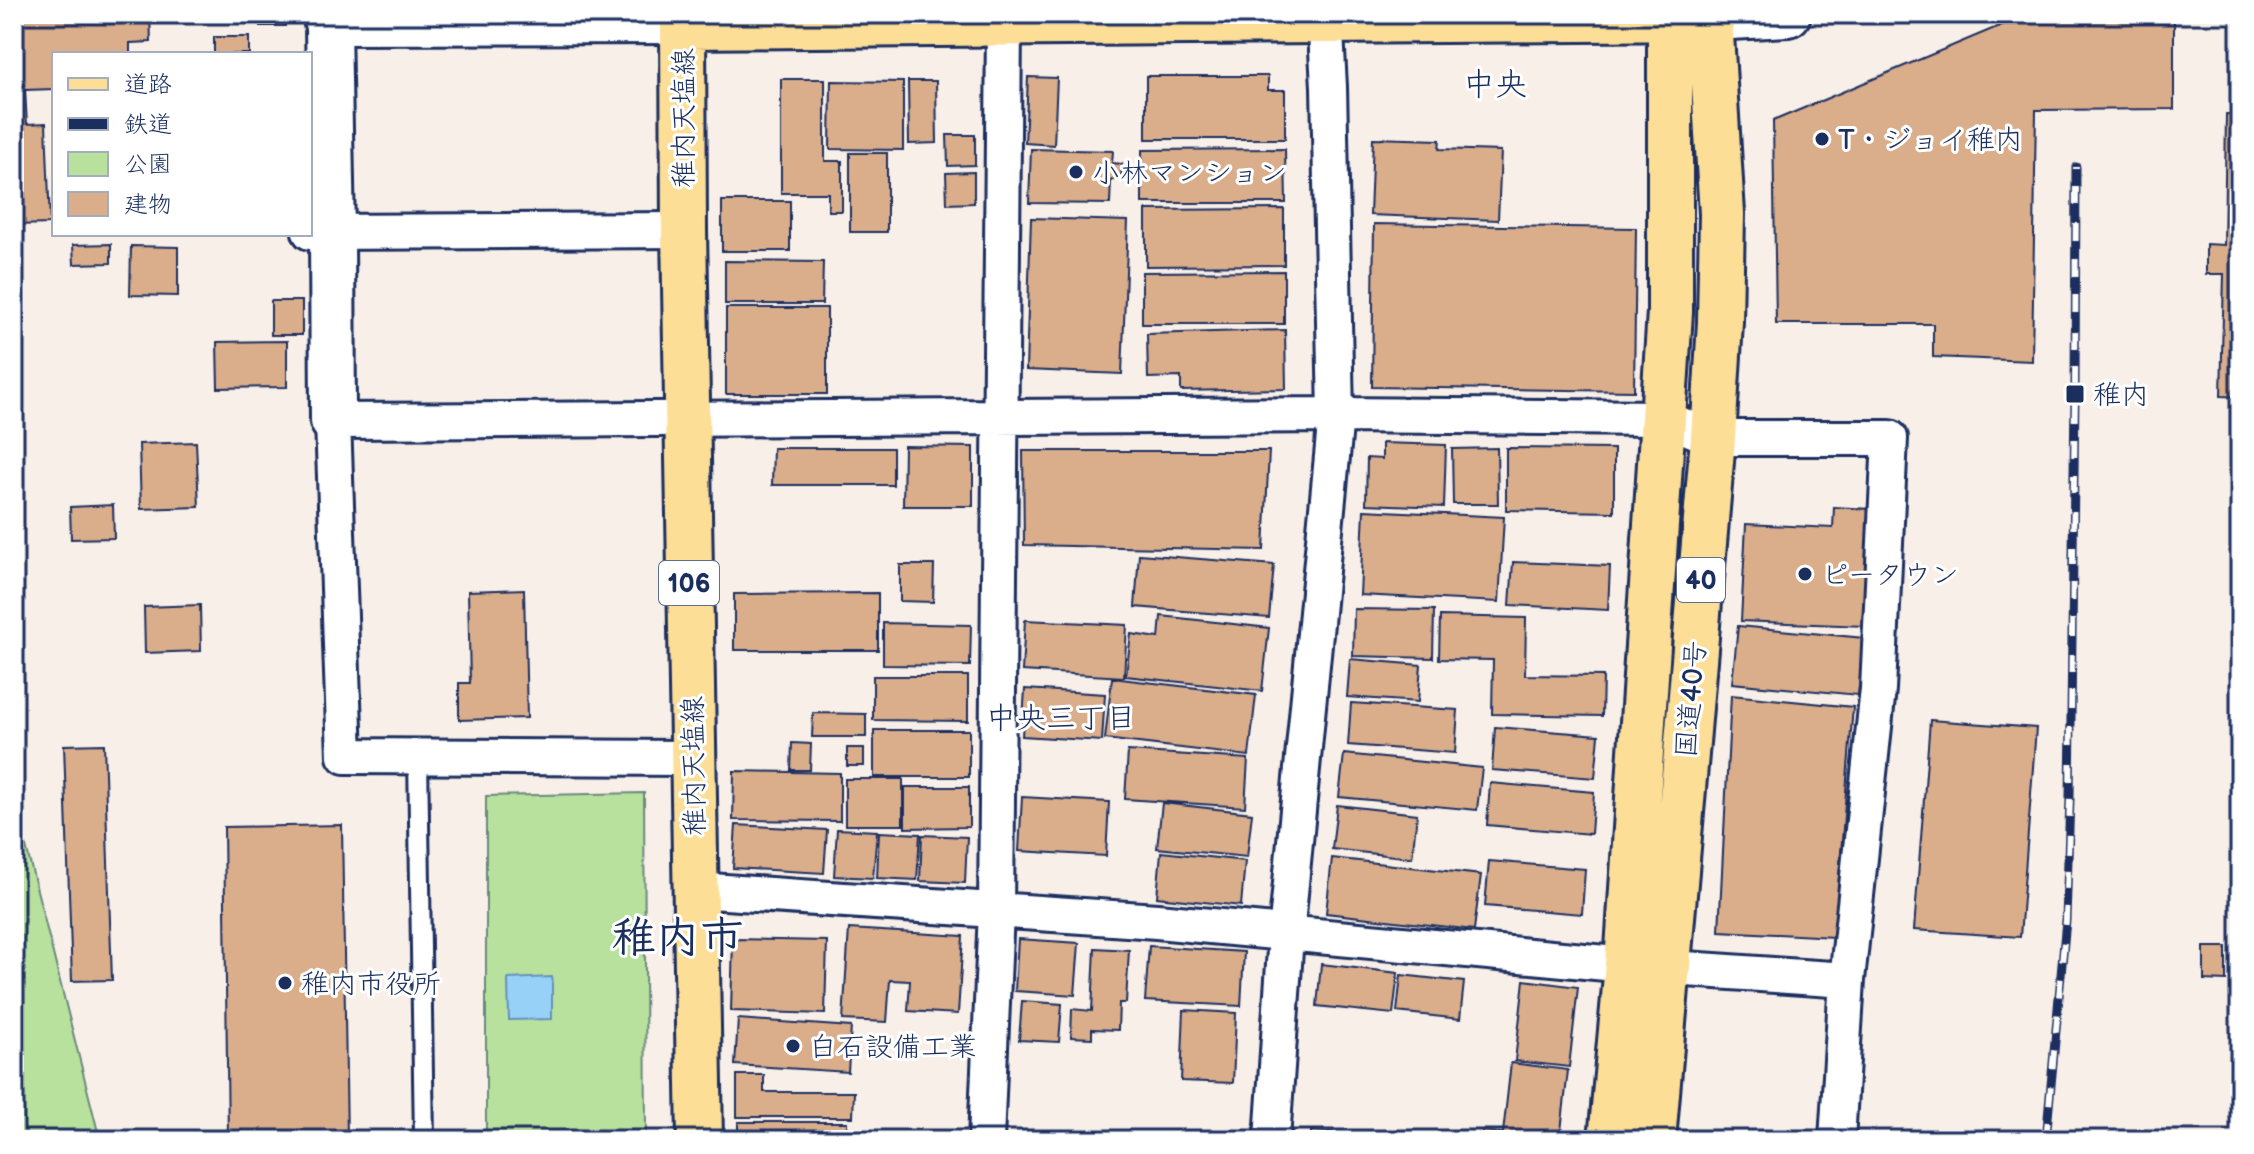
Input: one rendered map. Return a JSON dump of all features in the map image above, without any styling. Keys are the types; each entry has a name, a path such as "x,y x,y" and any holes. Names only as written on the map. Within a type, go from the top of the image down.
{"main road":[{"name":"稚内天塩線","path":"700,1140 682,20 1697,16"},
{"name":"国道40号","path":"1653,1140 1647,966 1664,418 1670,312 1697,16"},
{"name":"国道40号","path":"1611,1140 1647,966 1713,438 1722,214 1697,16"}],"street":[{"path":"1697,16 1788,14"},
{"path":"1272,1140 1286,935 1336,415 1326,18"},
{"path":"682,20 326,21 321,232 333,421 345,756 692,758"},
{"path":"986,1140 996,911 1003,20"},
{"path":"321,232 684,230"},
{"path":"333,421 1336,415 1664,418 1713,438 1890,438 1878,689 1847,980 1837,1140"},
{"path":"696,890 1157,921 1647,966 1847,980"}],"lane":[{"path":"418,757 424,1140"}],"green space":[{"path":"644,793 646,1140 486,1140 486,796"},
{"path":"14,799 100,1140 14,1140"}],"water":[{"path":"552,977 552,1019 509,1020 508,979"}],"building":[{"path":"14,14 150,14 151,42 130,43 130,52 52,52 52,89 25,90 27,124 46,123 50,224 14,225"},
{"path":"260,14 285,14 285,26 260,26"},
{"path":"2028,14 2174,14 2174,109 2036,110 2032,361 1933,357 1933,324 1776,324 1773,121"},
{"path":"214,37 249,37 249,52 214,52"},
{"path":"1146,76 1268,76 1268,90 1285,90 1285,139 1146,139"},
{"path":"1028,77 1057,78 1054,145 1025,143"},
{"path":"781,79 825,79 825,161 842,161 842,211 828,211 828,193 781,193"},
{"path":"831,81 903,82 903,150 830,149"},
{"path":"908,81 936,81 937,143 909,144"},
{"path":"2226,114 2240,115 2240,397 2221,396 2224,274 2206,274 2206,244 2224,245"},
{"path":"947,135 975,135 975,165 948,166"},
{"path":"1373,138 1440,140 1439,149 1501,151 1498,220 1370,215"},
{"name":"小林マンション","path":"1031,149 1113,151 1112,163 1122,164 1121,180 1111,180 1110,204 1029,203"},
{"path":"1285,149 1286,203 1142,203 1142,150"},
{"path":"850,153 887,153 887,232 850,232"},
{"path":"974,172 974,203 947,204 946,173"},
{"path":"722,201 790,201 790,251 722,251"},
{"path":"1284,209 1284,265 1146,266 1146,210"},
{"path":"1031,218 1128,221 1122,374 1026,370"},
{"path":"1374,224 1636,228 1634,391 1372,387"},
{"path":"111,244 111,263 74,264 73,245"},
{"path":"131,246 178,247 178,296 130,295"},
{"path":"725,261 823,262 822,304 725,304"},
{"path":"1284,271 1284,324 1142,324 1142,272"},
{"path":"271,301 302,301 302,335 271,335"},
{"path":"726,308 827,308 827,394 726,394"},
{"path":"1285,330 1286,389 1181,391 1181,377 1148,378 1147,334"},
{"path":"287,341 287,387 218,388 217,342"},
{"path":"196,442 199,507 141,509 139,444"},
{"path":"1382,443 1446,445 1444,507 1366,504 1367,458 1382,459"},
{"path":"904,446 973,447 973,506 903,506"},
{"path":"773,448 893,448 893,485 772,485"},
{"path":"1497,448 1498,504 1453,504 1452,449"},
{"path":"1506,448 1614,449 1614,512 1506,510"},
{"path":"1023,451 1269,451 1264,550 1024,545"},
{"path":"113,505 114,538 71,539 70,507"},
{"name":"ピータウン","path":"1834,507 1870,509 1865,626 1741,621 1746,524 1833,528"},
{"path":"1364,510 1504,517 1499,602 1360,595"},
{"path":"1139,554 1274,565 1269,618 1135,607"},
{"path":"1513,562 1610,566 1608,610 1510,605"},
{"path":"900,565 934,565 933,602 900,601"},
{"path":"524,589 527,718 459,720 459,683 470,683 468,591"},
{"path":"878,593 878,650 734,650 734,594"},
{"path":"200,605 201,651 145,653 144,607"},
{"path":"1354,609 1434,610 1433,658 1353,656"},
{"path":"1161,616 1269,628 1262,691 1126,676 1131,634 1159,638"},
{"path":"1440,616 1526,618 1525,675 1603,676 1602,716 1492,714 1493,660 1439,659"},
{"path":"1025,620 1127,625 1124,677 1022,671"},
{"path":"883,623 971,625 970,666 883,665"},
{"path":"1738,626 1864,638 1858,695 1732,683"},
{"path":"1350,659 1421,665 1418,702 1347,697"},
{"path":"873,676 968,676 968,721 873,720"},
{"path":"1112,678 1256,695 1249,756 1105,739"},
{"path":"1025,689 1105,694 1102,741 1022,736"},
{"path":"1731,695 1853,707 1834,937 1719,931"},
{"path":"1351,703 1458,710 1455,753 1348,745"},
{"path":"813,713 866,714 866,737 812,737"},
{"path":"1930,720 2036,728 2020,937 1914,930"},
{"path":"1495,727 1599,735 1595,778 1492,770"},
{"path":"874,730 969,730 969,777 874,777"},
{"path":"792,743 811,744 810,770 791,770"},
{"path":"104,744 112,980 72,981 64,745"},
{"path":"847,748 864,748 864,766 847,766"},
{"path":"1128,751 1248,759 1245,807 1125,799"},
{"path":"1344,754 1482,768 1477,810 1339,797"},
{"path":"734,771 840,773 840,821 733,820"},
{"path":"845,779 903,779 903,825 845,825"},
{"path":"1490,783 1594,792 1591,834 1487,825"},
{"path":"905,787 969,787 969,827 905,828"},
{"path":"1022,797 1109,802 1106,856 1019,851"},
{"path":"1162,803 1252,813 1247,857 1157,848"},
{"path":"1337,805 1417,814 1412,858 1332,849"},
{"name":"稚内市役所","path":"342,825 347,1140 228,1140 224,827"},
{"path":"736,825 827,830 824,873 733,868"},
{"path":"837,829 877,831 873,878 834,876"},
{"path":"879,832 920,834 917,880 877,878"},
{"path":"922,835 967,837 965,883 920,881"},
{"path":"1161,852 1245,861 1241,906 1157,897"},
{"path":"1332,858 1481,875 1474,930 1326,913"},
{"path":"1489,861 1585,869 1582,914 1485,906"},
{"path":"849,929 963,936 958,1014 908,1011 910,981 890,980 887,1022 843,1020"},
{"path":"733,939 827,941 825,1014 731,1011"},
{"path":"1018,939 1079,943 1075,995 1015,991"},
{"path":"1149,946 1244,952 1241,1006 1145,1001"},
{"path":"2204,947 2226,947 2226,981 2204,980"},
{"path":"1095,948 1129,950 1126,1003 1119,1003 1118,1030 1092,1029 1092,1038 1071,1037 1072,1009 1092,1011"},
{"path":"1321,964 1398,973 1393,1014 1317,1006"},
{"path":"1401,975 1464,982 1460,1019 1397,1012"},
{"path":"1524,980 1578,987 1569,1067 1515,1061"},
{"path":"1022,1001 1062,1004 1059,1042 1019,1040"},
{"path":"1184,1010 1236,1013 1233,1083 1181,1081"},
{"name":"白石設備工業","path":"738,1019 851,1027 848,1072 735,1065"},
{"path":"1511,1063 1568,1070 1560,1140 1481,1140 1482,1131 1503,1133"},
{"path":"737,1075 764,1075 764,1092 854,1092 853,1117 737,1117"},
{"path":"738,1122 847,1122 847,1140 738,1140"},
{"path":"1311,1131 1454,1139 1454,1140 1311,1140"}],"railway":[{"path":"2046,1140 2066,920 2070,798 2076,167"}],"place":[{"name":"T・ジョイ稚内","path":"1822,139"},
{"name":"小林マンション","path":"1076,172"},
{"name":"稚内","path":"2075,394"},
{"name":"ピータウン","path":"1805,574"},
{"name":"稚内市役所","path":"285,983"},
{"name":"白石設備工業","path":"793,1046"}],"district":[{"name":"中央","path":"1495,84"},
{"name":"中央三丁目","path":"1061,718"},
{"name":"稚内市","path":"678,937"}]}
